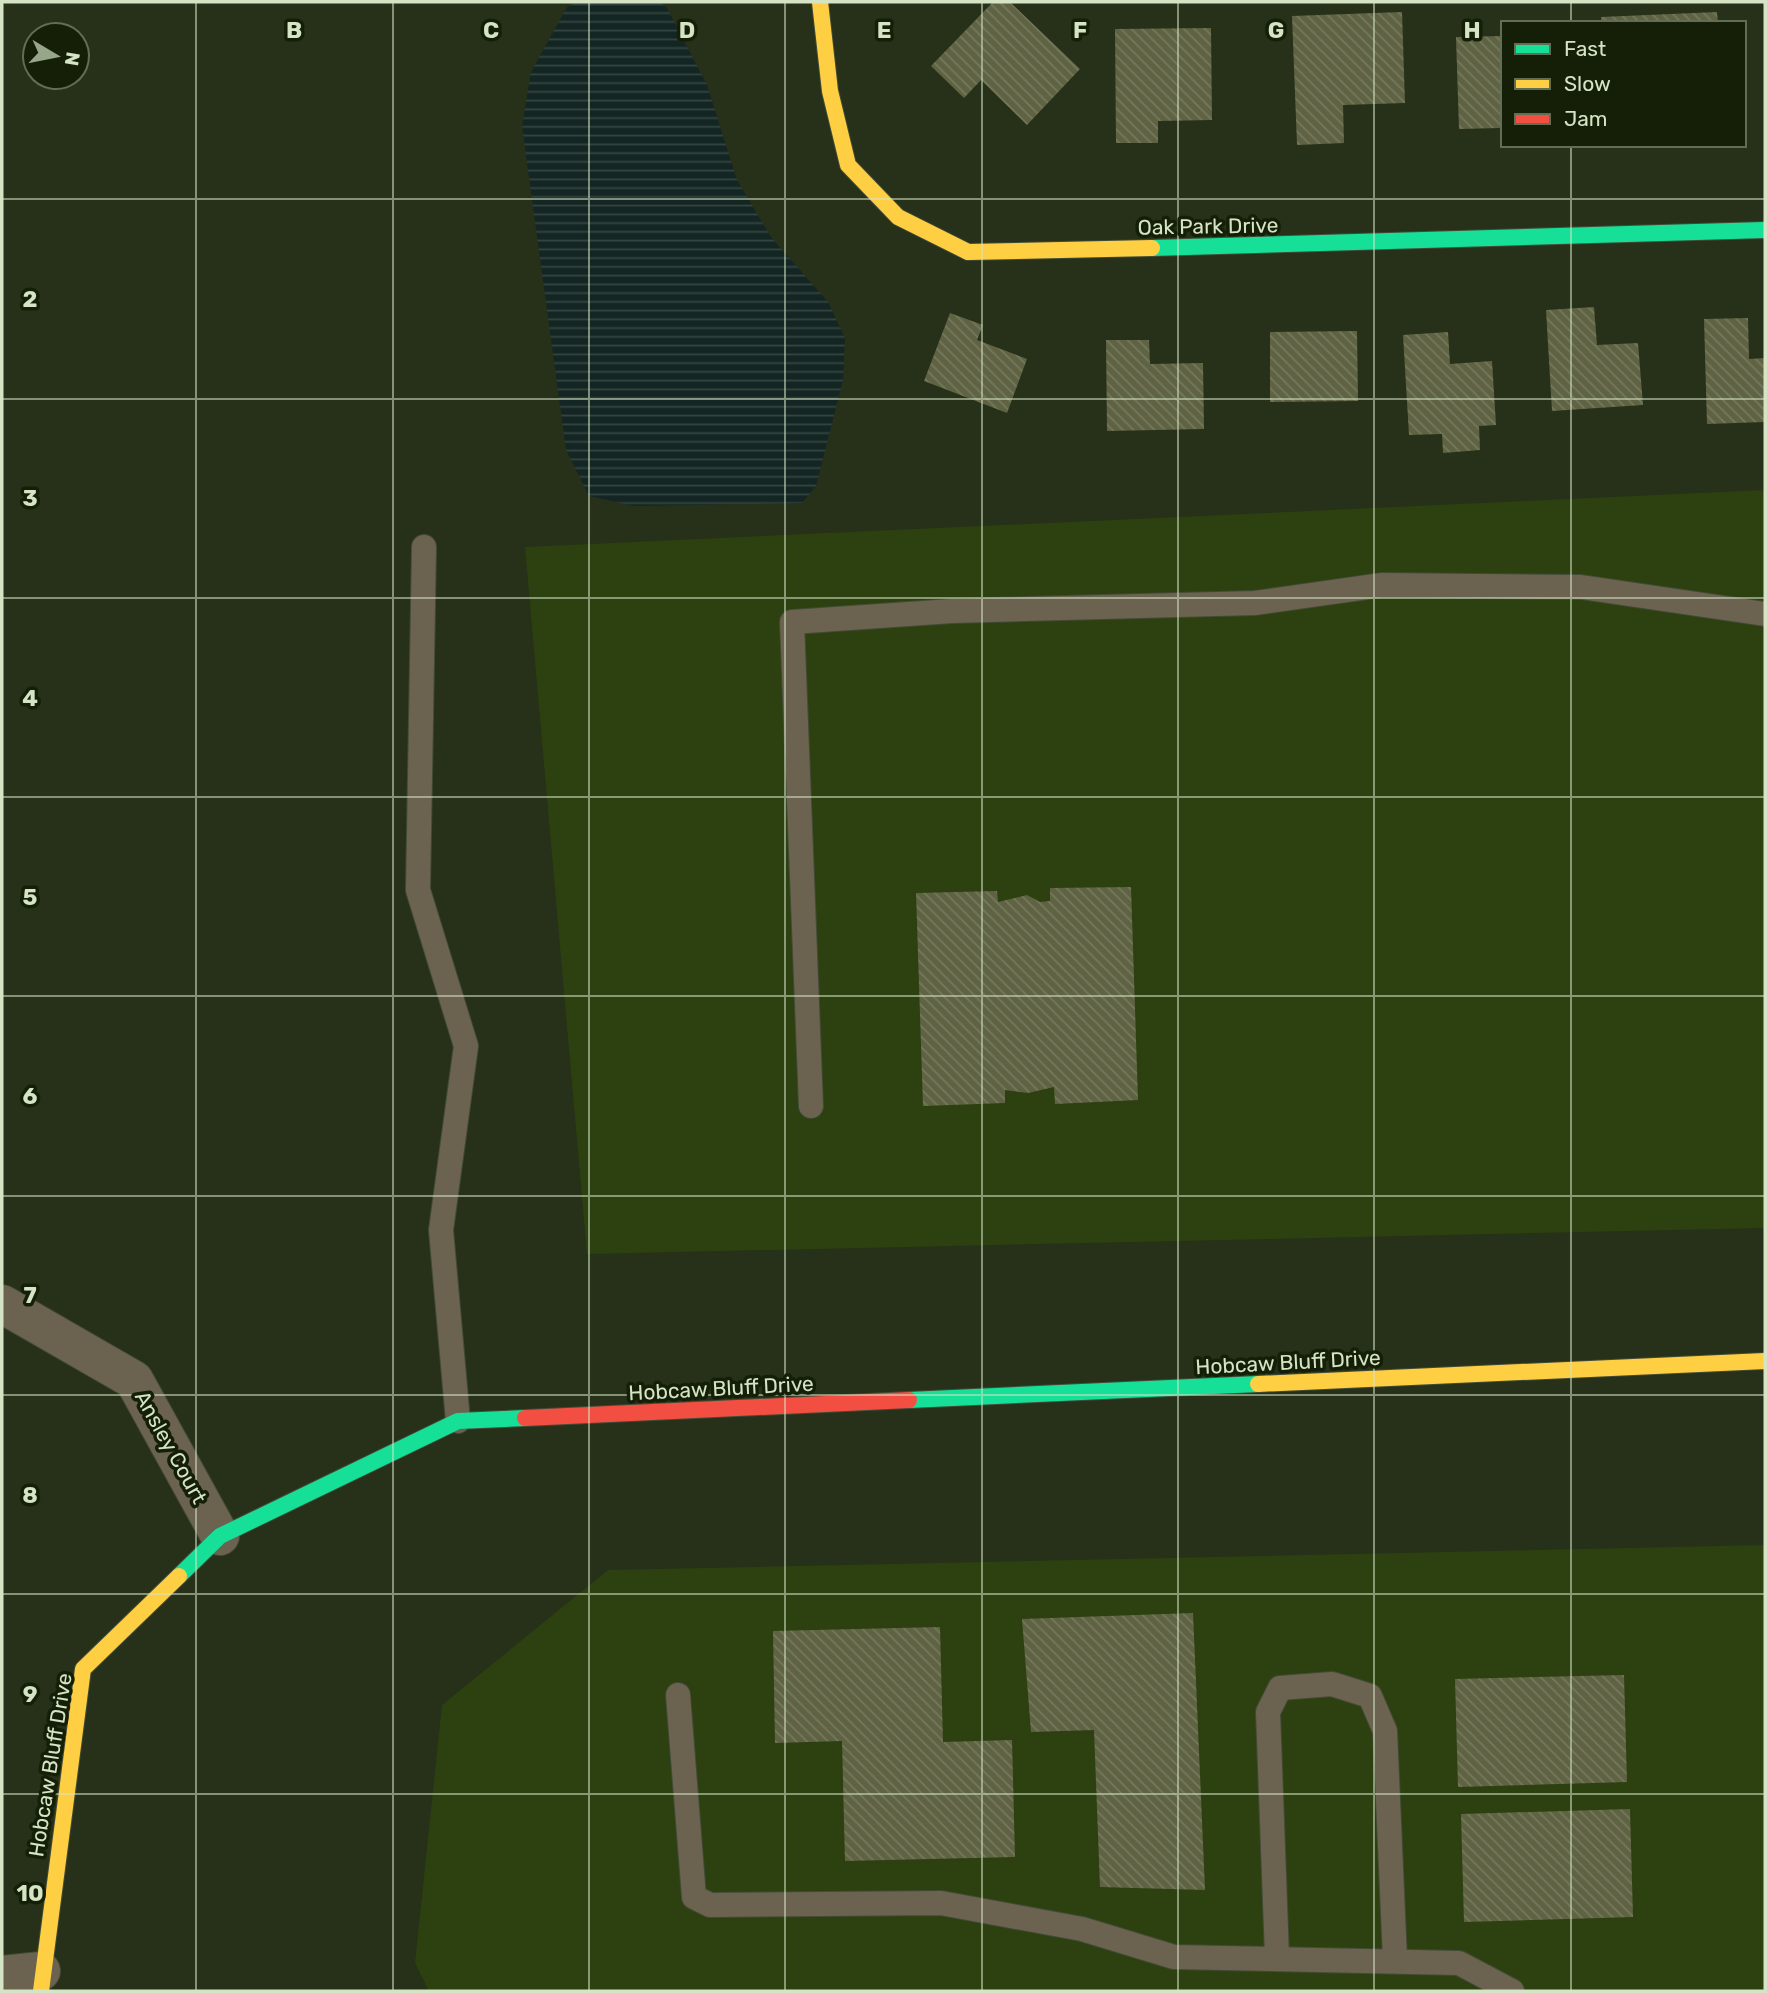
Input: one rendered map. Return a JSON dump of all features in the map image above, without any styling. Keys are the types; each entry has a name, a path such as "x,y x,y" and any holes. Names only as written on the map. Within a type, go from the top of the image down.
{"street":[{"name":"Oak Park Drive","path":"820,2 830,91 848,165 898,218 968,252 1405,243 1765,230"},
{"name":"Ansley Court","path":"2,1304 134,1380 220,1536"},
{"name":"Hobcaw Bluff Drive","path":"41,1981 83,1669 220,1536 458,1421 1765,1361"},
{"path":"2,1975 41,1981"}],"lane":[{"path":"424,547 418,890 466,1046 441,1230 458,1421"},
{"path":"811,1106 792,622 952,611 1255,603 1382,585 1581,587 1765,614"},
{"path":"1277,1957 1268,1712 1280,1688 1332,1684 1370,1696 1385,1731 1395,1960"},
{"path":"678,1695 694,1897 710,1905 941,1903 1082,1929 1174,1957 1277,1957 1460,1963 1512,1991"}],"shaded area":[{"path":"1765,490 1765,1228 587,1254 525,547"},
{"path":"1765,1545 1765,1991 429,1991 415,1963 442,1705 608,1570"}],"water":[{"path":"576,2 660,2 667,8 707,85 737,180 771,237 828,302 845,338 843,380 816,486 802,503 633,506 589,496 566,450 522,126 531,72 567,7"}],"building":[{"path":"993,2 1010,2 1080,69 1027,125 981,80 964,98 931,66"},
{"path":"1402,12 1405,103 1343,105 1344,143 1297,145 1292,16"},
{"path":"1717,12 1718,21 1601,21 1601,17"},
{"path":"1211,28 1212,120 1158,121 1158,143 1116,143 1115,29"},
{"path":"1501,36 1500,128 1459,129 1456,37"},
{"path":"1594,307 1597,345 1638,343 1643,405 1552,411 1546,310"},
{"path":"950,313 983,325 977,340 1027,359 1007,413 924,381"},
{"path":"1748,318 1749,359 1765,358 1765,422 1707,424 1704,319"},
{"path":"1357,331 1358,401 1270,402 1270,332"},
{"path":"1448,332 1450,364 1492,361 1496,425 1479,426 1480,450 1443,453 1442,434 1409,435 1403,335"},
{"path":"1106,340 1149,340 1150,364 1203,363 1204,429 1107,431"},
{"path":"1131,887 1138,1100 1055,1104 1054,1087 1028,1093 1005,1090 1005,1103 923,1106 916,893 997,891 998,902 1027,895 1040,902 1050,901 1050,888"},
{"path":"1193,1613 1205,1890 1100,1887 1094,1730 1031,1732 1022,1619"},
{"path":"940,1627 943,1742 1012,1740 1015,1857 845,1861 842,1741 775,1743 773,1631"},
{"path":"1624,1675 1627,1782 1458,1787 1455,1679"},
{"path":"1630,1809 1633,1917 1464,1922 1461,1814"}],"traffic: fast":[{"path":"1152,248 1765,230"},
{"path":"909,1400 1258,1384"},
{"path":"179,1576 220,1536 458,1421 525,1418"}],"traffic: slow":[{"path":"820,2 830,91 848,165 898,217 968,252 1152,248"},
{"path":"1258,1384 1765,1361"},
{"path":"41,1991 83,1669 179,1576"}],"traffic: jam":[{"path":"525,1418 909,1400"}]}
